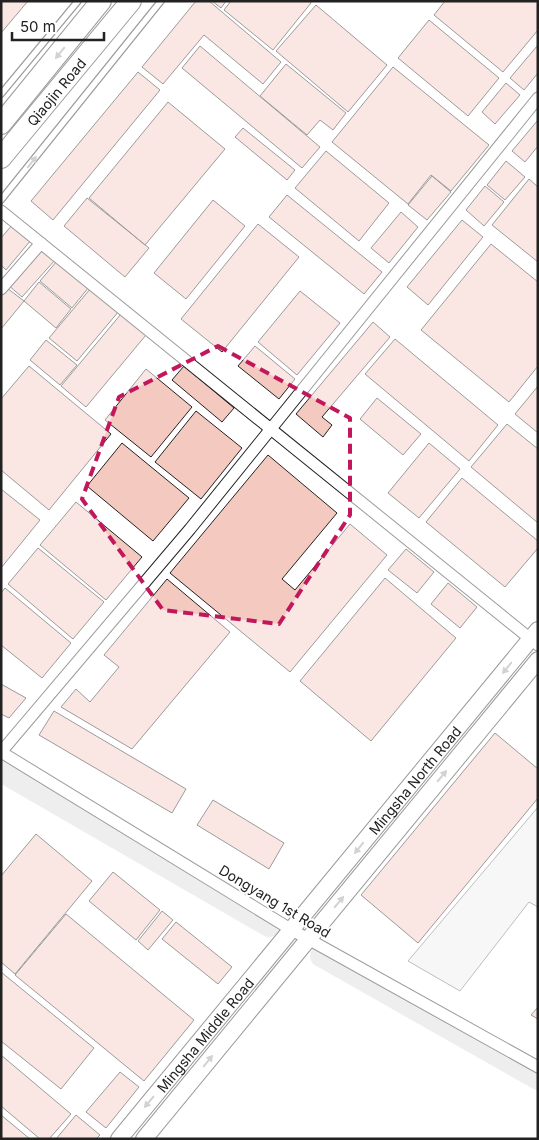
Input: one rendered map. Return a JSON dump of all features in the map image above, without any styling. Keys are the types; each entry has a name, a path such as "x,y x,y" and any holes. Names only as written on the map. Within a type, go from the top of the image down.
{"highway":[{"name":"Qiaojin Road","path":"1,124 101,1"},
{"name":"Qiaojin Road","path":"1,158 131,1"}],"street":[{"path":"1,752 272,429 538,98"},
{"path":"1,211 535,638"},
{"path":"1,289 41,243"},
{"name":"Mingsha North Road","path":"292,930 535,638"},
{"name":"Mingsha North Road","path":"308,939 538,660"},
{"name":"Dongyang 1st Road","path":"1,752 292,930 538,1067"},
{"name":"Mingsha Middle Road","path":"119,1139 292,930"},
{"name":"Mingsha Middle Road","path":"144,1139 308,939"}],"lane":[{"path":"1,94 78,1"},
{"path":"1,200 161,1"}],"highlighted area":[{"path":"218,346 350,418 350,515 279,624 163,610 82,499 119,397"}],"shaded area":[{"path":"538,807 538,907 529,902 460,991 408,961"}],"building":[{"path":"1,1 28,1 1,33"},
{"path":"196,1 209,1 281,62 263,84 204,35 163,84 142,67"},
{"path":"212,1 226,1 221,8"},
{"path":"231,1 310,1 311,3 273,50 224,10"},
{"path":"445,1 538,1 538,30 503,72 434,15"},
{"path":"316,5 387,65 348,112 276,51"},
{"path":"429,20 499,78 468,116 398,58"},
{"path":"538,45 538,73 524,90 510,78"},
{"path":"200,46 320,147 302,168 182,68"},
{"path":"286,64 346,113 333,130 320,120 307,135 260,96"},
{"path":"393,67 489,145 451,191 431,175 408,204 332,142"},
{"path":"138,72 160,90 53,220 31,201"},
{"path":"506,83 520,95 495,124 482,112"},
{"path":"168,102 225,149 145,245 89,198"},
{"path":"538,120 538,146 525,162 512,151"},
{"path":"243,128 295,170 287,180 235,137"},
{"path":"326,151 389,203 359,241 295,188"},
{"path":"506,161 525,177 505,200 487,185"},
{"path":"432,176 451,192 427,220 408,205"},
{"path":"529,179 538,187 538,262 492,225"},
{"path":"485,186 504,202 484,226 466,210"},
{"path":"287,195 382,272 364,294 269,217"},
{"path":"87,198 149,248 125,277 64,226"},
{"path":"213,200 245,226 186,299 154,273"},
{"path":"401,212 418,227 389,263 371,248"},
{"path":"462,220 483,237 428,305 407,287"},
{"path":"13,224 31,240 6,270 1,265 1,238"},
{"path":"258,224 299,257 222,352 181,319"},
{"path":"491,244 538,282 538,366 509,402 421,330"},
{"path":"41,247 55,260 22,297 8,285"},
{"path":"57,261 89,287 72,308 40,281"},
{"path":"39,282 71,309 56,328 24,301"},
{"path":"7,288 24,301 1,329 1,296"},
{"path":"91,288 119,311 77,361 49,338"},
{"path":"300,291 340,323 297,375 258,342"},
{"path":"121,314 146,335 86,407 61,386"},
{"path":"373,322 390,337 322,417 332,425 323,437 296,414"},
{"path":"395,339 498,425 469,461 365,374"},
{"path":"46,340 77,365 60,385 30,360"},
{"path":"255,346 295,379 279,399 238,366"},
{"path":"29,366 111,434 49,510 1,470 1,399"},
{"path":"184,366 234,408 222,422 172,380"},
{"path":"146,369 192,407 151,457 105,420"},
{"path":"538,386 538,433 515,414"},
{"path":"377,398 421,434 403,455 360,419"},
{"path":"196,411 242,448 201,499 155,462"},
{"path":"507,424 538,449 538,523 471,467"},
{"path":"122,443 189,498 153,541 87,486"},
{"path":"429,443 460,469 419,518 388,493"},
{"path":"268,455 337,513 282,579 295,590 350,524 387,555 290,672 170,573"},
{"path":"462,478 538,541 538,548 505,587 426,522"},
{"path":"1,489 40,520 1,568"},
{"path":"76,502 142,557 106,600 40,545"},
{"path":"38,548 104,602 73,639 8,584"},
{"path":"406,549 434,572 417,593 388,570"},
{"path":"385,578 456,638 371,741 300,681"},
{"path":"167,579 230,632 132,749 61,707 76,689 90,702 119,667 104,655"},
{"path":"448,583 477,607 460,628 431,604"},
{"path":"5,588 71,643 42,678 1,645 1,593"},
{"path":"1,684 26,698 9,718 1,714"},
{"path":"54,711 186,789 172,813 39,735"},
{"path":"495,733 538,769 538,798 418,943 361,895"},
{"path":"213,800 284,843 269,869 197,825"},
{"path":"36,834 92,881 15,974 1,962 1,876"},
{"path":"113,872 160,910 136,940 89,901"},
{"path":"162,911 173,920 148,950 138,941"},
{"path":"66,914 194,1020 144,1081 15,975"},
{"path":"176,922 232,967 218,984 162,939"},
{"path":"1,972 94,1048 61,1089 1,1041"},
{"path":"538,1007 538,1019 531,1015"},
{"path":"1,1055 71,1114 49,1139 40,1139 1,1106"},
{"path":"120,1072 139,1087 106,1128 86,1112"},
{"path":"1,1115 30,1139 1,1139"},
{"path":"76,1115 100,1135 96,1139 56,1139"}],"waterway":[{"path":"1,771 269,926"},
{"path":"321,956 538,1079"}]}
